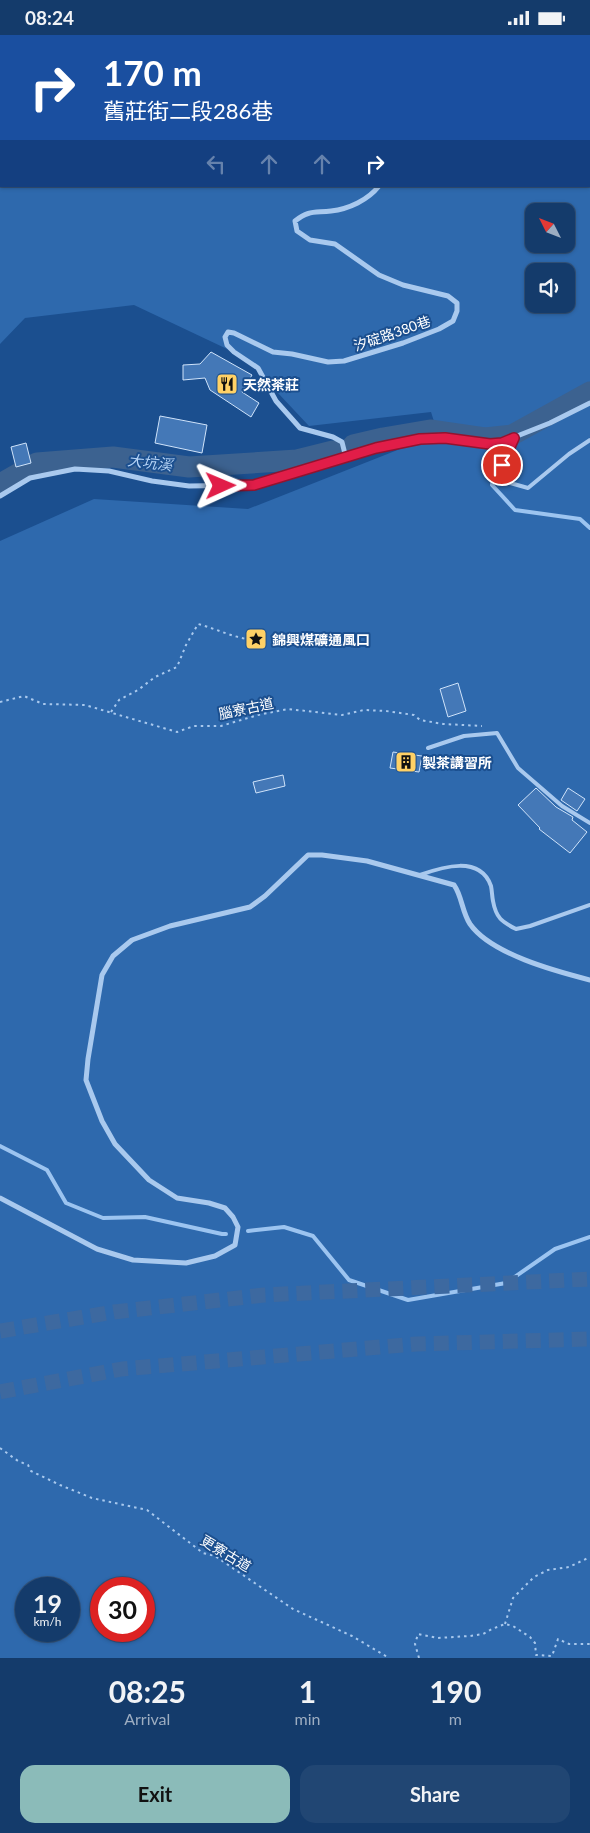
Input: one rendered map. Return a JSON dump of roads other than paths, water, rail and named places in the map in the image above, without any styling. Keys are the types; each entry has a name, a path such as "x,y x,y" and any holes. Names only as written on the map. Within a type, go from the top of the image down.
{"street":[{"name":"汐碇路380巷","path":"346,458 342,442 333,437 300,428 276,401 258,368 234,352 227,345 225,337 228,332 234,333 274,352 328,362 344,361 403,343 439,329 453,321 457,311 457,303 448,296 403,285 379,275 335,245 310,240 297,231 295,221 301,216 308,213 334,211 362,201 378,187"},
{"path":"0,496 30,478 75,469 109,471 152,481 189,486 254,485 376,448 420,439 445,438 490,444 502,443 550,423 590,403"},
{"path":"0,1199 97,1249 133,1260 186,1263 215,1256 235,1245 238,1227 233,1217 225,1208 209,1203 177,1199 149,1180 115,1144 102,1121 86,1080 102,975 113,957 132,940 170,926 250,907 265,896 308,855 367,861 454,885 458,891 468,922 483,938 525,960 590,980"}],"lane":[{"path":"514,438 502,465 503,481 528,488 569,454 590,440"},
{"path":"428,748 464,736 497,733 518,767 562,806 590,823"},
{"path":"420,875 440,868 458,865 472,867 484,875 490,886 493,904 501,922 516,929 590,905"}],"waterway":[{"name":"大坑溪","path":"353,445 430,430 485,438 512,435 590,392"},
{"name":"大坑溪","path":"0,484 37,463 113,457 189,467 297,460 333,451"},
{"path":"497,454 492,485 515,510 580,519 590,528"},
{"path":"0,1146 47,1170 66,1203 103,1218 145,1217 226,1234"},
{"path":"248,1231 284,1227 313,1236 349,1280 408,1300 506,1283 555,1249 590,1237"}],"tunnel":[{"path":"0,1331 114,1312 264,1295 590,1279"},
{"path":"0,1392 122,1369 416,1344 590,1339"}],"place":[{"name":"天然茶莊","path":"227,384"},
{"name":"錦興煤礦通風口","path":"256,639"},
{"name":"製茶講習所","path":"406,762"}]}
